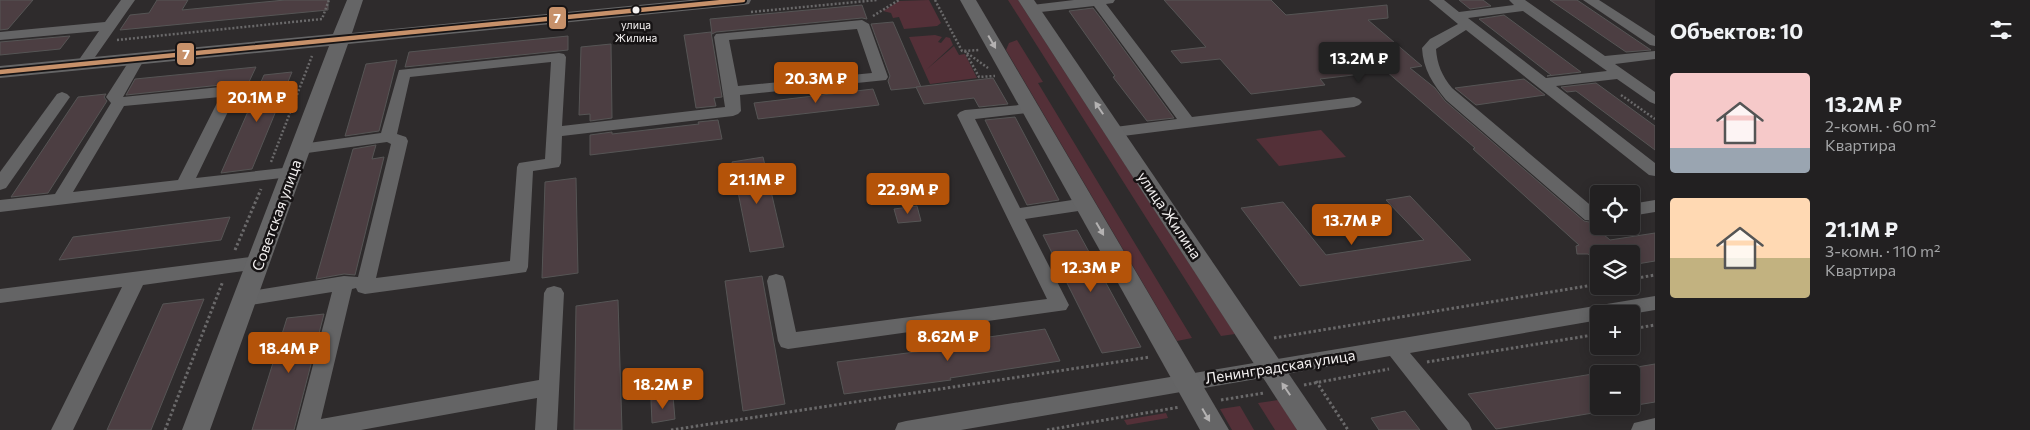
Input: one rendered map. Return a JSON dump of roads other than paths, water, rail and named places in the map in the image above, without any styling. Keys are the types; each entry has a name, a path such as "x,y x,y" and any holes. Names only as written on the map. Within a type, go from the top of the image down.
{"main road":[{"name":"Советская улица","path":"196,430 355,0"},
{"path":"0,72 686,3 743,0"},
{"path":"968,0 1215,430"},
{"name":"улица Жилина","path":"1029,4 1313,430"}],"street":[{"path":"83,64 128,0"},
{"path":"1436,0 1655,170"},
{"path":"1590,0 1655,42"},
{"path":"1029,4 1102,1 1188,122"},
{"path":"1590,215 1451,97 1439,83 1429,60 1428,48 1461,20 1521,4 1655,99"},
{"path":"554,132 733,111 721,37 862,24 881,77 731,91"},
{"path":"0,36 110,26"},
{"path":"1602,61 1655,55"},
{"path":"300,150 388,137 400,141 365,287 519,267 524,167 553,163 560,57 404,73 388,137"},
{"path":"138,58 114,98 119,102 230,91 184,185"},
{"path":"1542,83 1621,74"},
{"path":"0,184 62,97"},
{"path":"60,199 119,102"},
{"path":"1115,132 1354,102"},
{"path":"776,280 788,341 1059,304 965,116 1031,108"},
{"path":"0,206 292,172"},
{"path":"1015,215 1085,204"},
{"path":"1640,208 1655,206"},
{"path":"0,296 258,263"},
{"path":"62,430 136,279"},
{"path":"244,299 367,280"},
{"path":"344,283 308,430 549,387"},
{"path":"546,430 554,293"},
{"name":"Ленинградская улица","path":"906,430 928,428 1187,381 1655,303"},
{"path":"1394,347 1461,430"},
{"path":"1642,430 1655,427"}],"place":[{"name":"улица Жилина","path":"636,10"}]}
